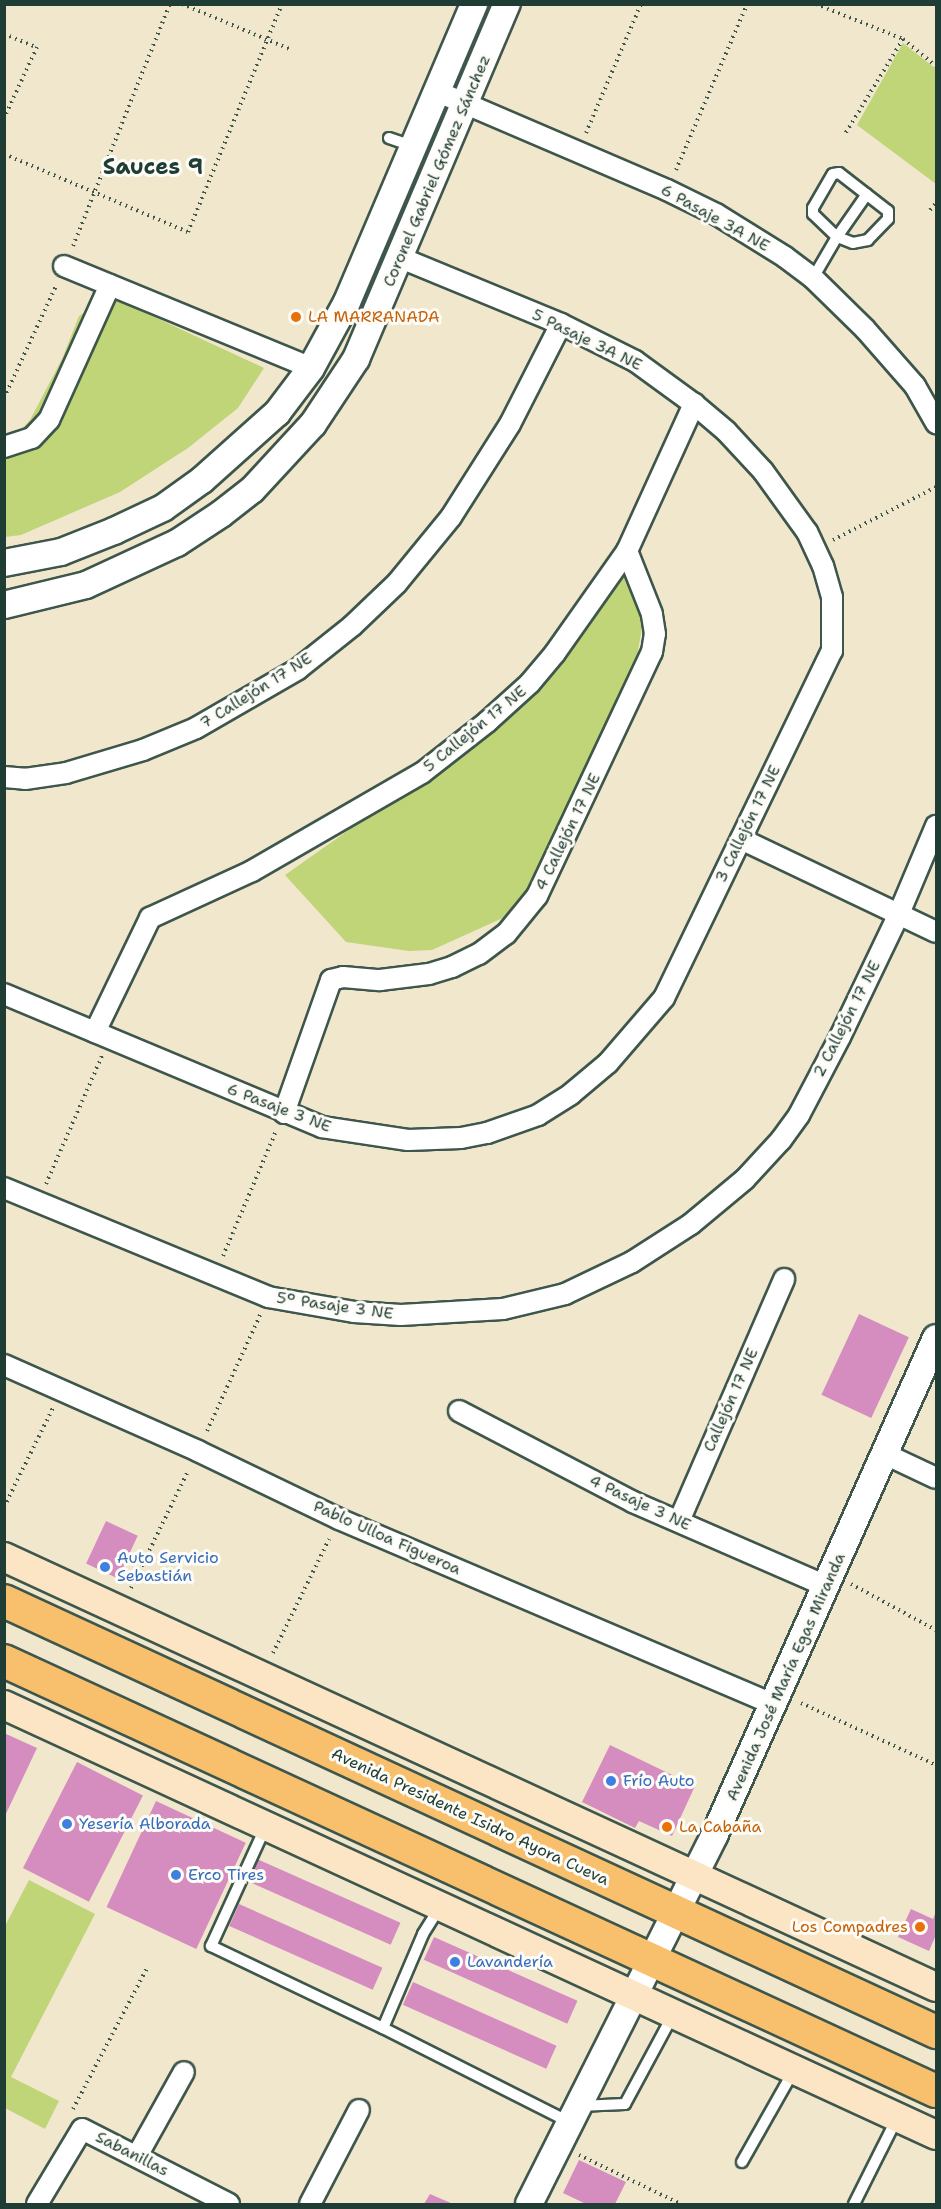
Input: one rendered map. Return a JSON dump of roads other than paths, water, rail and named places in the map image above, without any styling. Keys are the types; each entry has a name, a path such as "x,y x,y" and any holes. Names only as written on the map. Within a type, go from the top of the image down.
{"main road":[{"path":"4,1557 936,1987"},
{"name":"Avenida Presidente Isidro Ayora Cueva","path":"4,1601 936,2032"},
{"path":"4,1661 936,2091"},
{"path":"4,1705 936,2135"}],"street":[{"name":"Coronel Gabriel Gómez Sánchez","path":"4,563 61,552 163,508 202,480 244,445 277,413 311,368 347,302 400,142 436,91 474,4"},
{"name":"Coronel Gabriel Gómez Sánchez","path":"4,604 86,585 177,543 252,490 313,424 339,388 356,358 401,258 507,4"},
{"name":"6 Pasaje 3A NE","path":"436,91 667,189 755,238 813,278 915,386 936,423"},
{"name":"5 Pasaje 3A NE","path":"401,258 561,324 635,361 694,404 726,431 763,471 798,518 816,549 832,597 832,651"},
{"path":"64,266 311,368"},
{"path":"4,447 32,438 49,420 110,285"},
{"name":"7 Callejón 17 NE","path":"4,777 25,778 66,773 143,750 195,728 298,669 352,626 397,584 451,517 510,424 561,324"},
{"name":"5 Callejón 17 NE","path":"102,1036 147,921 252,870 440,760 487,722 537,676 627,551 694,404"},
{"name":"4 Callejón 17 NE","path":"284,1113 331,980 343,976 380,980 429,974 452,967 479,954 506,934 537,896 652,652 655,634 652,614 627,551"},
{"name":"3 Callejón 17 NE","path":"664,998 832,651"},
{"name":"2 Callejón 17 NE","path":"729,1194 762,1161 799,1115 898,916 936,826"},
{"path":"741,839 898,916 936,932"},
{"name":"6 Pasaje 3 NE","path":"4,994 322,1127 351,1134 408,1140 461,1138 509,1126 538,1115 590,1079 608,1063 664,998"},
{"name":"5° Pasaje 3 NE","path":"4,1188 268,1297 354,1312 401,1315 450,1314 535,1303 588,1284 632,1262 678,1233 729,1194"},
{"name":"Callejón 17 NE","path":"679,1521 784,1279"},
{"name":"Avenida José María Egas Miranda","path":"529,2205 694,1877 936,1338"},
{"name":"Pablo Ulloa Figueroa","path":"4,1365 198,1451 339,1519 776,1698"},
{"name":"4 Pasaje 3 NE","path":"459,1411 633,1502 829,1580"},
{"path":"885,1454 936,1478"},
{"path":"137,2156 184,2072"},
{"path":"310,2205 359,2110"},
{"name":"Sabanillas","path":"37,2205 82,2128 229,2205"}],"lane":[{"path":"838,173 885,207 888,219 868,240 853,243 837,237 815,218 812,211 833,174 838,173"},
{"path":"813,278 837,237 867,194"},
{"path":"266,1826 211,1946 383,2028 570,2125 625,2104 674,2015"},
{"path":"383,2028 423,1934 440,1907"},
{"path":"742,2162 794,2070"},
{"path":"854,2205 898,2117"}],"place":[{"name":"LA MARRANADA","path":"296,317"},
{"name":"Auto Servicio Sebastián","path":"105,1567"},
{"name":"Frío Auto","path":"611,1781"},
{"name":"Yesería Alborada","path":"67,1824"},
{"name":"La Cabaña","path":"667,1827"},
{"name":"Erco Tires","path":"176,1875"},
{"name":"Los Compadres","path":"920,1927"},
{"name":"Lavandería","path":"455,1962"}],"district":[{"name":"Sauces 9","path":"153,167"}]}
